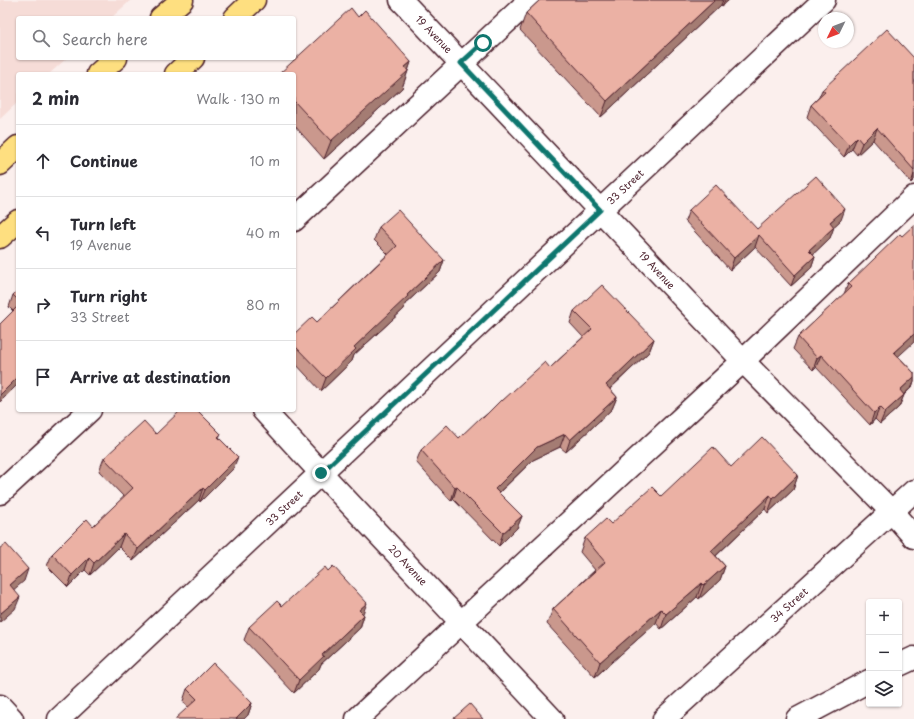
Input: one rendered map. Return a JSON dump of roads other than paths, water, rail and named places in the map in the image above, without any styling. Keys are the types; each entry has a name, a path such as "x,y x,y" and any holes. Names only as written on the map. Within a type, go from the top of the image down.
{"highway":[{"path":"163,16 182,0"},
{"path":"237,16 254,0"},
{"path":"100,72 114,60"},
{"path":"178,72 191,60"},
{"path":"0,164 16,149"},
{"path":"0,237 16,223"}],"street":[{"name":"19 Avenue","path":"401,0 743,361 891,511 914,537"},
{"path":"296,218 530,0"},
{"name":"33 Street","path":"59,719 824,0"},
{"path":"357,719 743,361 914,197"},
{"path":"0,493 88,412"},
{"name":"20 Avenue","path":"266,412 321,473 552,719"},
{"name":"34 Street","path":"664,719 914,490"},
{"path":"902,664 914,658"},
{"path":"797,719 866,683"},
{"path":"0,706 12,719"}]}
